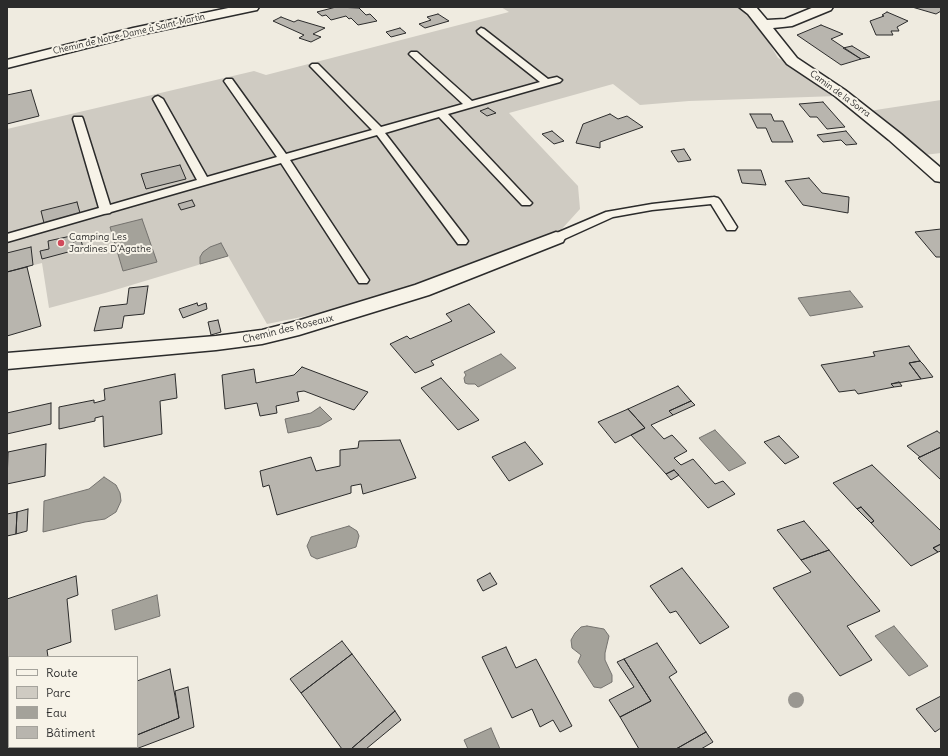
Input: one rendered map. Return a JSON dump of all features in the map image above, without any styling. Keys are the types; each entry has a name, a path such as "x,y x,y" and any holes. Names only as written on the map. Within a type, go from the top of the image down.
{"street":[{"name":"Chemin de Notre-Dame à Saint-Martin","path":"7,64 133,32 252,7"},
{"name":"Camin de la Sorra","path":"746,7 754,10 792,61 840,93 941,176"},
{"path":"763,24 787,23 826,7"},
{"name":"Chemin des Roseaux","path":"7,361 216,343 262,337 299,328 422,290 556,238"}],"lane":[{"path":"7,238 106,211 552,81 481,31"},
{"path":"414,54 470,105"},
{"path":"315,66 379,131 462,241"},
{"path":"230,81 284,159 363,280"},
{"path":"158,99 204,182"},
{"path":"441,113 526,203"},
{"path":"78,119 106,211"},
{"path":"556,238 610,214 652,207 714,200 732,227"}],"green space":[{"path":"501,7 741,7 750,11 778,58 792,65 838,96 689,101 640,105 613,84 509,113 578,186 580,209 560,231 450,273 331,311 267,324 228,256 105,293 49,308 42,263 7,272 7,129 254,71 266,75 509,12"},
{"path":"941,100 941,153 924,155 869,111"}],"water":[{"path":"142,219 157,262 123,271 110,227"},
{"path":"221,243 228,256 200,264 200,257 203,252 210,247"},
{"path":"850,291 863,307 810,316 798,298"},
{"path":"501,354 516,368 478,387 475,384 465,383 464,378 466,375 464,372"},
{"path":"320,407 332,419 320,426 288,433 285,419 311,413"},
{"path":"715,430 746,463 729,471 699,438"},
{"path":"104,477 116,485 120,493 121,501 116,512 105,519 43,532 44,501 89,489"},
{"path":"349,526 357,531 359,536 356,547 317,559 311,556 307,546 311,537"},
{"path":"157,595 160,616 115,630 112,610"},
{"path":"587,626 604,629 609,636 605,660 612,675 612,682 601,688 594,687 578,662 581,655 572,648 571,640 575,633 581,627"},
{"path":"894,626 928,666 909,676 875,636"},
{"path":"491,728 500,749 468,749 464,740"}],"building":[{"path":"336,7 359,8 366,15 370,14 377,21 358,25 351,18 349,19 346,16 331,20 326,15 322,16 317,12"},
{"path":"912,7 941,7 941,11 936,14"},
{"path":"887,12 908,21 897,27 899,31 891,31 893,35 876,35 870,21 884,16 882,15"},
{"path":"438,14 449,21 425,28 419,24 431,20 427,17"},
{"path":"281,17 294,22 298,20 325,28 313,34 321,37 311,42 299,38 304,35 273,21"},
{"path":"821,25 843,34 831,39 861,59 841,65 797,35"},
{"path":"400,28 406,33 391,37 386,32"},
{"path":"852,46 870,57 861,59 843,48"},
{"path":"31,90 39,116 7,124 7,95"},
{"path":"823,102 845,127 827,129 817,117 810,117 799,104"},
{"path":"488,108 496,113 487,116 480,111"},
{"path":"610,114 618,119 627,116 643,127 600,142 600,148 576,143 583,124"},
{"path":"750,114 771,114 774,121 783,121 793,142 772,142 766,128 757,128"},
{"path":"552,131 564,141 554,144 542,134"},
{"path":"846,131 857,144 846,145 841,140 823,142 817,135"},
{"path":"684,149 691,160 678,162 671,151"},
{"path":"180,165 186,179 146,189 141,174"},
{"path":"738,170 761,170 766,185 742,183"},
{"path":"809,178 822,193 849,197 848,213 803,205 785,181"},
{"path":"192,200 195,206 181,210 178,204"},
{"path":"77,202 80,213 44,223 41,211"},
{"path":"941,229 941,257 936,257 915,232"},
{"path":"71,236 73,242 81,240 83,248 42,259 40,251 49,249 48,241"},
{"path":"31,247 33,265 7,272 7,253"},
{"path":"27,267 41,326 7,336 7,272"},
{"path":"148,286 144,314 124,316 122,328 94,331 100,307 127,304 129,288"},
{"path":"197,303 198,306 206,303 207,309 183,318 179,309"},
{"path":"469,304 495,332 431,361 434,365 415,373 390,344 407,336 410,339 452,321 446,314"},
{"path":"218,320 221,332 211,335 208,322"},
{"path":"909,346 920,361 909,363 921,379 891,384 894,387 858,394 855,390 839,392 821,365 875,356 873,352"},
{"path":"920,361 933,377 921,379 909,363"},
{"path":"302,367 368,392 354,410 304,391 297,392 299,401 276,406 277,413 260,416 257,403 225,409 222,375 254,369 256,383 294,375"},
{"path":"175,374 177,398 160,401 162,434 104,447 103,416 95,418 95,421 59,429 59,407 94,400 94,403 105,400 104,389"},
{"path":"441,378 479,420 458,430 421,388"},
{"path":"899,382 902,386 894,387 891,384"},
{"path":"678,386 691,401 669,411 673,415 651,425 664,439 672,435 687,451 674,458 681,465 693,459 715,484 723,481 735,494 708,508 674,470 666,474 631,435 645,428 628,409"},
{"path":"691,401 695,405 673,415 669,411"},
{"path":"51,403 51,424 7,434 7,413"},
{"path":"628,409 645,428 615,443 598,422"},
{"path":"937,431 941,434 941,447 920,457 907,446"},
{"path":"779,436 799,457 785,464 764,442"},
{"path":"400,440 416,478 363,494 361,484 351,486 351,493 277,515 269,485 263,487 260,471 311,457 316,471 340,466 340,450 358,448 359,441"},
{"path":"525,442 543,464 509,481 492,457"},
{"path":"46,444 45,476 7,484 8,452"},
{"path":"941,447 941,480 918,458"},
{"path":"872,465 941,531 941,544 933,548 938,552 911,566 871,523 874,521 861,507 857,509 833,483"},
{"path":"674,470 679,475 671,480 666,474"},
{"path":"861,507 874,521 871,523 857,509"},
{"path":"28,509 27,531 16,534 17,512"},
{"path":"17,512 16,534 7,536 7,514"},
{"path":"804,521 829,550 801,560 777,530"},
{"path":"941,544 941,551 938,552 933,548"},
{"path":"829,550 880,611 847,626 872,660 840,676 773,588 811,572 801,560"},
{"path":"682,568 729,627 700,644 676,611 670,613 650,586"},
{"path":"490,573 497,584 483,591 477,580"},
{"path":"76,576 78,595 67,599 71,642 47,650 48,656 8,656 7,673 7,599"},
{"path":"342,641 352,654 301,693 290,679"},
{"path":"657,643 677,672 669,677 706,732 676,749 639,749 620,717 651,701 624,659"},
{"path":"506,647 516,668 536,659 572,726 560,732 553,720 540,727 532,709 512,718 482,657"},
{"path":"352,654 395,711 351,749 342,749 301,693"},
{"path":"624,659 651,701 620,717 609,700 634,687 617,662"},
{"path":"170,669 179,718 138,735 138,681"},
{"path":"188,687 194,727 136,749 99,749 138,748 138,735 179,718 175,691"},
{"path":"941,696 941,728 935,732 916,709"},
{"path":"395,711 401,720 366,749 351,749"},
{"path":"7,732 8,748 38,749 7,749"},
{"path":"706,732 713,742 701,749 676,749"},
{"path":"46,748 65,748 65,749"},
{"path":"65,748 102,748 99,749"}],"place":[{"name":"Camping Les Jardines D’Agathe","path":"61,243"}]}
